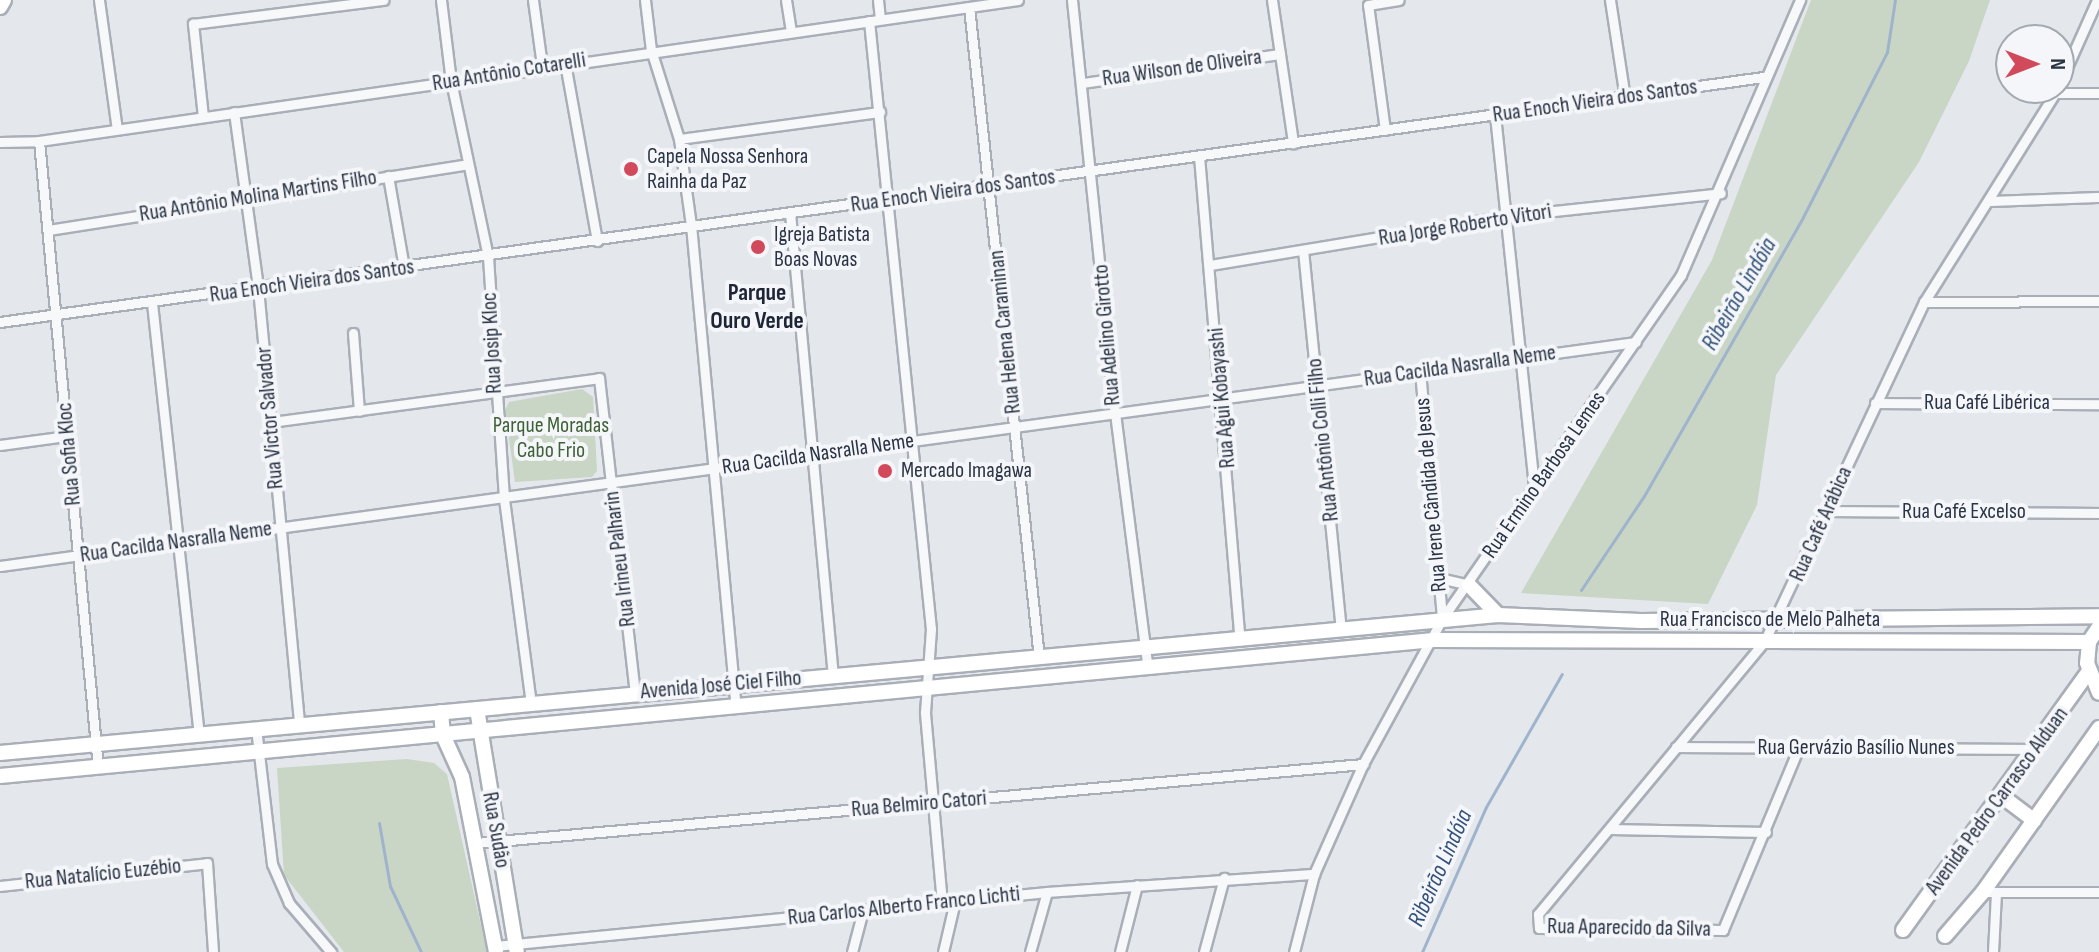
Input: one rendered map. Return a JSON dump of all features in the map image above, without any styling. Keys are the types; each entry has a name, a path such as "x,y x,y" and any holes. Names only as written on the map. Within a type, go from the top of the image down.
{"street":[{"path":"0,7 4,0"},
{"path":"99,0 117,129"},
{"path":"203,117 193,24 383,0"},
{"name":"Rua Josip Kloc","path":"441,0 451,81 488,257 504,499 531,704"},
{"path":"533,0 542,66"},
{"path":"645,0 651,50 679,139 691,225 736,706"},
{"path":"786,0 791,32"},
{"path":"878,0 880,19"},
{"name":"Rua Antônio Cotarelli","path":"0,142 39,141 651,50 1018,0"},
{"name":"Rua Adelino Girotto","path":"1072,0 1115,413 1148,669"},
{"path":"1272,0 1293,143"},
{"path":"1385,130 1368,5 1399,0"},
{"path":"1610,0 1625,98"},
{"name":"Rua Ermino Barbosa Lemes","path":"1294,952 1314,874 1363,764 1434,640 1442,619 1469,585 1681,275 1721,193 1764,77 1800,0"},
{"name":"Rua Café Arábica","path":"2075,49 2097,0"},
{"name":"Rua Helena Caraminan","path":"969,7 1039,658"},
{"path":"869,21 891,200 931,629 925,690 942,902"},
{"name":"Rua Wilson de Oliveira","path":"1083,83 1280,54"},
{"path":"565,63 597,241"},
{"name":"Rua Enoch Vieira dos Santos","path":"0,322 488,257 691,225 891,200 1764,77"},
{"path":"2075,91 2099,93"},
{"name":"Rua Café Arábica","path":"1537,925 1538,914 1764,642 1777,621 1924,302 2048,104"},
{"name":"Rua Victor Salvador","path":"234,112 258,288 299,724"},
{"path":"679,139 880,112"},
{"path":"1495,115 1534,488"},
{"name":"Rua Sofia Kloc","path":"39,141 98,767"},
{"name":"Rua Agui Kobayashi","path":"1199,156 1223,398 1240,640"},
{"name":"Rua Antônio Molina Martins Filho","path":"48,230 246,196 468,164"},
{"path":"388,176 404,268"},
{"name":"Rua Jorge Roberto Vitori","path":"1210,265 1507,216 1721,193"},
{"path":"1989,201 2099,197"},
{"path":"790,213 833,675"},
{"name":"Rua Antônio Colli Filho","path":"1303,250 1341,629"},
{"path":"1924,302 2099,301"},
{"path":"152,303 199,734"},
{"path":"353,333 359,411"},
{"name":"Rua Cacilda Nasralla Neme","path":"0,566 1636,342"},
{"name":"Rua Irene Cândida de Jesus","path":"1420,371 1442,619"},
{"name":"Rua Irineu Palharin","path":"495,393 599,378 635,693"},
{"path":"271,422 495,393"},
{"name":"Rua Café Libérica","path":"1875,403 2099,404"},
{"path":"0,445 67,436"},
{"name":"Rua Café Excelso","path":"1828,511 2099,513"},
{"path":"1439,578 1469,585 1498,615"},
{"name":"Rua Francisco de Melo Palheta","path":"1442,619 1498,615 1777,621 2099,616"},
{"name":"Avenida José Ciel Filho","path":"0,753 833,675 1146,650 1442,619"},
{"path":"2099,627 2089,642 2089,671 2099,693"},
{"name":"Avenida José Ciel Filho","path":"0,776 1434,640"},
{"name":"Rua Francisco de Melo Palheta","path":"1434,640 2089,642"},
{"name":"Avenida Pedro Carrasco Alduan","path":"1903,930 2003,797 2089,671"},
{"name":"Rua Sudão","path":"477,709 516,948"},
{"name":"Rua Sudão","path":"441,712 443,735 462,777 496,949"},
{"path":"256,728 272,864 289,903 331,952"},
{"name":"Avenida Pedro Carrasco Alduan","path":"1945,936 1989,892 2034,820 2099,728"},
{"name":"Rua Gervázio Basílio Nunes","path":"1676,747 2036,749"},
{"path":"1610,829 1766,832 1799,747"},
{"name":"Rua Belmiro Catori","path":"476,843 1363,764"},
{"path":"2003,797 2034,820"},
{"name":"Rua Aparecido da Silva","path":"1537,925 1542,931 1723,930 1766,832"},
{"name":"Rua Natalício Euzébio","path":"0,886 207,863 213,952"},
{"name":"Rua Carlos Alberto Franco Lichti","path":"496,949 1047,892 1314,874"},
{"path":"1204,952 1224,878"},
{"path":"1120,952 1137,885"},
{"path":"1030,952 1047,892"},
{"path":"1993,952 1989,892 2099,892"},
{"path":"943,952 955,901"},
{"path":"852,952 863,910"}],"green space":[{"path":"1811,0 1990,0 1969,61 1919,162 1776,375 1757,505 1708,604 1521,593 1712,260"},
{"name":"Parque Moradas Cabo Frio","path":"582,389 593,397 597,471 592,477 515,482 505,410 509,402"},
{"path":"407,759 434,763 447,774 487,952 344,952 284,875 277,768"}],"waterway":[{"name":"Ribeirão Lindóia","path":"1581,590 1644,496 1803,217 1887,52 1895,0"},
{"name":"Ribeirão Lindóia","path":"1422,952 1486,807 1562,674"},
{"path":"379,823 390,886 421,952"}],"place":[{"name":"Capela Nossa Senhora Rainha da Paz","path":"631,169"},
{"name":"Igreja Batista Boas Novas","path":"758,247"},
{"name":"Mercado Imagawa","path":"885,471"}],"district":[{"name":"Parque Ouro Verde","path":"757,307"}]}
